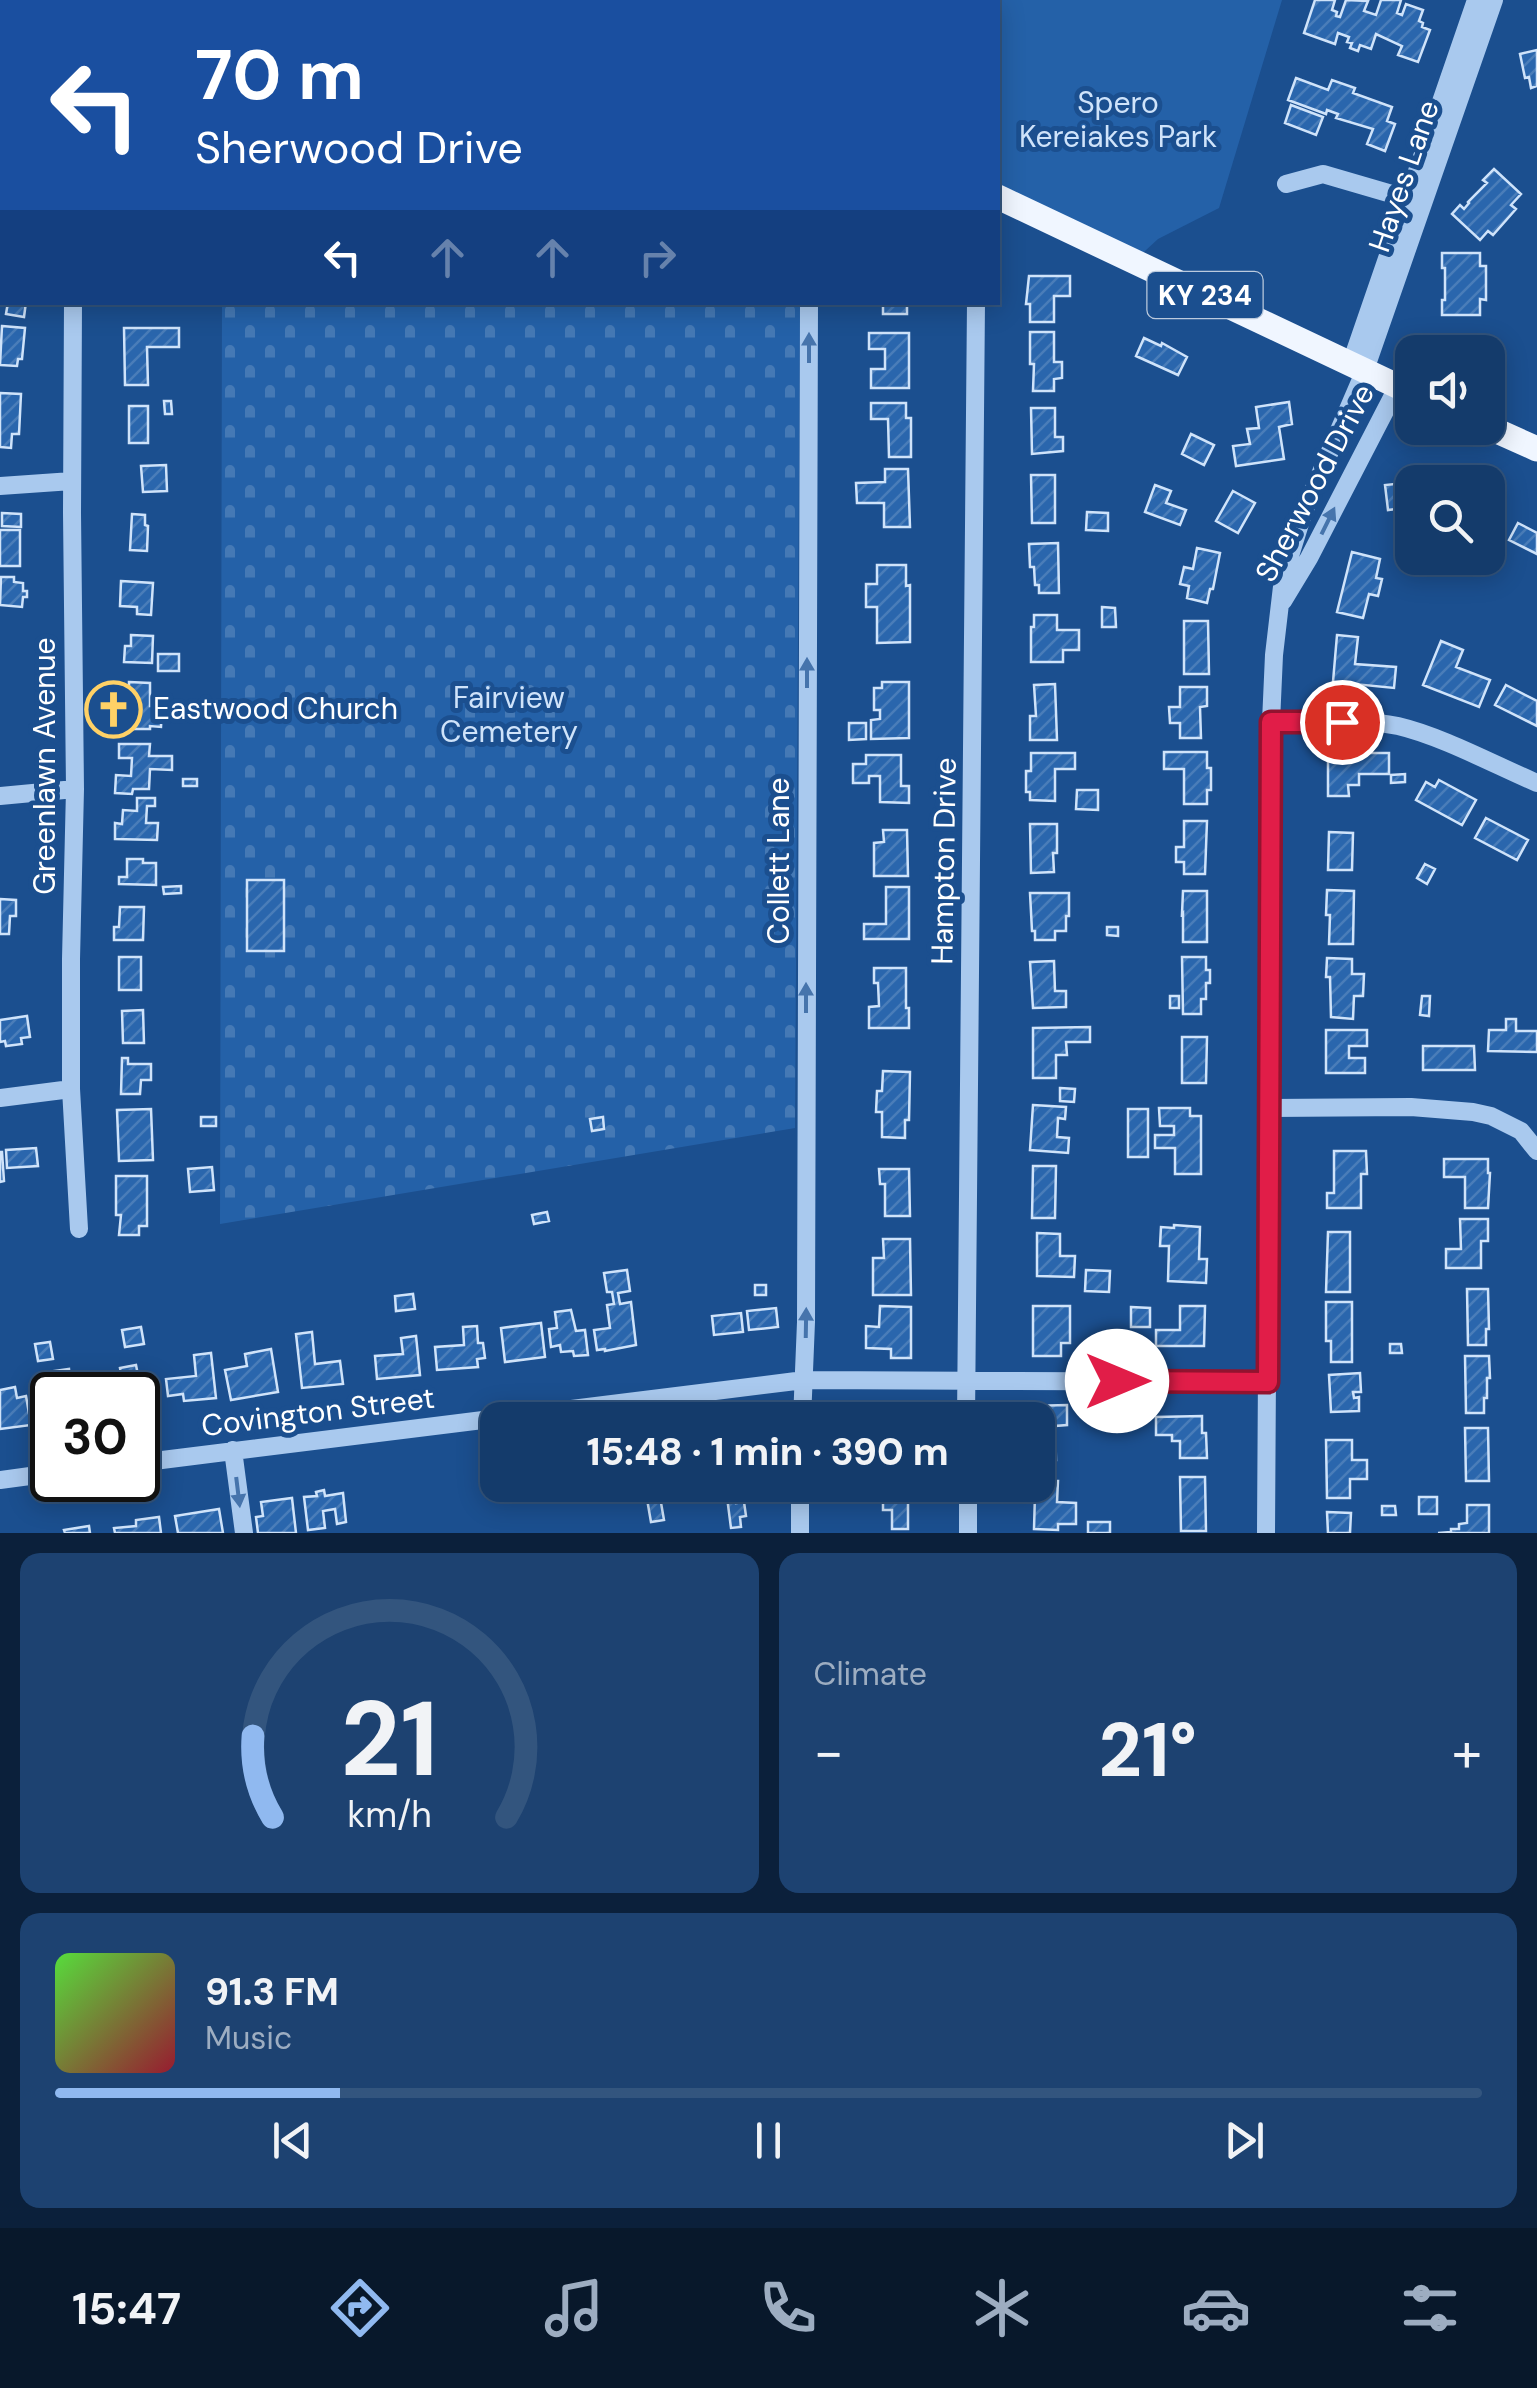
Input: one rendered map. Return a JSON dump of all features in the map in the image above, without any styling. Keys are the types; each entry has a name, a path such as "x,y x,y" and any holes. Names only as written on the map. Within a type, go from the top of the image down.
{"main road":[{"name":"KY 234","path":"1000,198 1395,385"},
{"path":"1505,435 1537,449"}],"street":[{"name":"Hayes Lane","path":"1416,201 1476,0"},
{"name":"Hayes Lane","path":"1358,367 1416,201 1494,0"},
{"path":"1286,184 1323,174 1416,201"},
{"name":"Greenlawn Avenue","path":"73,305 75,788 71,1089 79,1229"},
{"name":"Collett Lane","path":"803,1402 809,305"},
{"name":"Hampton Drive","path":"966,1402 976,305"},
{"name":"Sherwood Drive","path":"1266,1533 1274,655 1283,578 1358,367"},
{"name":"Sherwood Drive","path":"1280,606 1395,407"},
{"path":"0,486 72,481"},
{"path":"1271,722 1397,726 1537,782"},
{"path":"0,796 75,788"},
{"path":"0,1098 71,1089"},
{"path":"1268,1108 1474,1112 1520,1131 1537,1151"},
{"name":"Covington Street","path":"160,1460 804,1380 1268,1382"},
{"path":"233,1450 244,1533"},
{"path":"0,1480 30,1477"},
{"path":"800,1502 800,1533"},
{"path":"968,1502 968,1533"}],"green space":[{"name":"Spero Kereiakes Park","path":"1000,0 1282,0 1219,208 1158,239 1133,262 1000,201"},
{"name":"Fairview Cemetery","path":"222,305 800,305 795,1128 220,1224"}],"building":[{"path":"1315,0 1335,0 1332,10 1340,17 1346,0 1368,1 1364,11 1376,15 1381,0 1401,0 1397,13 1402,15 1406,4 1423,10 1419,21 1430,30 1418,62 1398,55 1402,46 1376,34 1371,49 1360,45 1358,51 1350,48 1349,37 1338,33 1335,44 1304,33"},
{"path":"1537,50 1537,86 1531,88 1520,54"},
{"path":"1296,78 1328,90 1332,80 1355,88 1353,93 1392,107 1387,121 1395,124 1385,151 1367,144 1373,129 1336,118 1338,114 1327,110 1326,114 1288,100"},
{"path":"1291,105 1323,117 1316,135 1285,123"},
{"path":"1494,169 1521,194 1511,205 1516,209 1493,235 1488,231 1480,240 1452,214 1460,205 1464,209"},
{"path":"1442,253 1480,253 1480,266 1486,266 1486,300 1480,299 1480,315 1442,315"},
{"path":"1029,276 1070,276 1070,296 1054,296 1054,322 1030,322 1030,304 1026,304"},
{"path":"8,305 26,305 24,317 6,314"},
{"path":"883,305 907,305 907,314 883,314"},
{"path":"2,326 25,328 22,359 18,359 17,366 0,365"},
{"path":"124,328 179,328 179,347 147,347 148,385 125,385"},
{"path":"1030,332 1054,332 1054,362 1062,362 1062,378 1054,379 1054,391 1033,391"},
{"path":"869,333 909,333 909,388 871,388 871,369 885,369 885,349 869,349"},
{"path":"1144,338 1187,357 1178,375 1136,356"},
{"path":"0,393 21,394 19,434 12,434 11,448 0,447"},
{"path":"164,401 171,401 172,414 165,414"},
{"path":"1289,402 1292,424 1279,427 1284,459 1236,466 1233,446 1250,444 1247,429 1259,428 1256,407"},
{"path":"871,403 906,403 906,418 911,418 911,457 889,457 888,419 871,419"},
{"path":"129,406 148,406 148,443 129,443"},
{"path":"1031,408 1055,408 1055,437 1063,437 1063,451 1032,454"},
{"path":"1191,434 1214,445 1204,465 1182,454"},
{"path":"166,465 167,491 143,492 141,466"},
{"path":"885,469 908,469 910,527 884,527 884,503 857,503 856,483 885,482"},
{"path":"1031,475 1055,475 1055,523 1032,523"},
{"path":"1395,484 1395,509 1388,510 1385,485"},
{"path":"1155,485 1171,491 1166,503 1186,510 1180,525 1145,512"},
{"path":"1233,491 1255,503 1238,533 1216,521"},
{"path":"1087,512 1108,513 1108,531 1086,530"},
{"path":"2,513 21,514 21,527 2,526"},
{"path":"132,514 145,515 147,551 130,550"},
{"path":"1518,523 1537,533 1537,554 1509,540"},
{"path":"0,530 20,530 20,566 0,566"},
{"path":"1058,543 1059,593 1039,593 1034,567 1030,567 1029,544"},
{"path":"1197,548 1220,553 1207,603 1187,598 1189,586 1180,584 1184,567 1193,569"},
{"path":"1352,552 1380,559 1376,578 1382,579 1378,596 1369,594 1363,618 1337,612"},
{"path":"877,565 906,565 910,642 877,643 877,607 866,607 866,584 877,584"},
{"path":"1,577 14,577 14,582 23,583 27,597 23,597 22,607 0,605"},
{"path":"121,581 153,583 151,615 137,614 137,607 120,606"},
{"path":"1102,607 1115,608 1116,627 1102,627"},
{"path":"1034,615 1057,615 1057,630 1079,630 1079,650 1063,650 1063,662 1031,662"},
{"path":"1184,621 1208,621 1209,674 1184,674"},
{"path":"131,635 153,636 152,663 124,662 125,646 131,646"},
{"path":"1337,635 1358,637 1355,664 1396,667 1394,688 1333,682"},
{"path":"1441,641 1463,650 1456,667 1490,680 1479,707 1423,685"},
{"path":"158,654 179,654 179,671 158,671"},
{"path":"129,682 150,683 150,706 162,706 161,727 124,729"},
{"path":"882,682 909,682 909,738 871,739 871,720 880,719 880,710 874,710 874,688 882,688"},
{"path":"1055,684 1057,740 1030,740 1030,716 1036,716 1034,685"},
{"path":"1506,685 1537,701 1537,726 1495,705"},
{"path":"1180,687 1207,687 1207,706 1200,707 1201,738 1180,738 1180,723 1170,723 1169,707 1180,707"},
{"path":"849,723 866,723 866,739 849,740"},
{"path":"119,744 150,744 149,756 172,756 172,770 150,769 149,789 115,793 116,775 131,776 132,758 119,758"},
{"path":"1164,752 1207,752 1211,790 1207,790 1207,804 1184,804 1184,769 1164,769"},
{"path":"1031,753 1075,753 1075,769 1055,769 1055,801 1030,800 1030,792 1026,792"},
{"path":"1328,753 1389,753 1389,774 1359,774 1359,785 1348,785 1349,796 1328,796"},
{"path":"866,755 901,755 901,786 909,786 909,803 880,802 880,776 869,776 869,783 853,783 853,764 866,764"},
{"path":"1405,774 1405,782 1391,783 1391,775"},
{"path":"183,779 197,779 197,786 183,786"},
{"path":"1439,780 1476,800 1462,825 1416,800 1426,782 1435,787"},
{"path":"1077,790 1098,790 1098,810 1076,809"},
{"path":"137,798 155,798 155,806 147,806 146,823 158,823 157,840 115,839 115,823 122,824 123,810 137,811"},
{"path":"1486,818 1528,840 1517,860 1475,838"},
{"path":"1184,821 1207,821 1205,874 1184,874 1184,862 1176,862 1176,847 1184,847"},
{"path":"1030,824 1057,824 1054,872 1031,873"},
{"path":"883,830 907,830 908,876 874,876 874,843 884,842"},
{"path":"1329,832 1353,833 1352,870 1328,870"},
{"path":"127,859 156,863 156,885 119,884 119,877 127,877"},
{"path":"1425,864 1435,869 1427,884 1417,878"},
{"path":"247,880 284,880 284,951 247,951"},
{"path":"181,886 181,893 164,894 163,887"},
{"path":"886,887 909,887 909,939 864,939 864,924 886,924"},
{"path":"1327,890 1354,891 1353,944 1329,944"},
{"path":"1183,891 1207,891 1207,942 1183,942"},
{"path":"1030,893 1069,893 1066,931 1055,931 1055,940 1035,940"},
{"path":"0,899 16,900 16,916 10,916 9,934 0,934"},
{"path":"120,907 144,907 143,940 114,940"},
{"path":"1107,927 1118,927 1118,936 1107,935"},
{"path":"119,957 141,957 141,990 119,990"},
{"path":"1182,957 1206,957 1210,983 1206,983 1206,999 1201,999 1201,1014 1183,1014"},
{"path":"1327,958 1352,959 1352,974 1364,974 1363,996 1354,996 1353,1019 1331,1017"},
{"path":"1054,961 1055,991 1066,991 1066,1007 1033,1008 1030,962"},
{"path":"874,968 906,968 909,1028 869,1028 869,1007 879,1006"},
{"path":"1170,996 1179,996 1179,1008 1170,1008"},
{"path":"1422,996 1430,996 1429,1016 1420,1015"},
{"path":"143,1010 144,1043 123,1043 122,1011"},
{"path":"27,1016 30,1037 21,1038 22,1044 6,1046 5,1041 0,1042 0,1020"},
{"path":"1506,1019 1516,1019 1516,1031 1537,1031 1537,1052 1488,1051 1489,1030 1506,1030"},
{"path":"1090,1027 1090,1042 1066,1042 1067,1055 1056,1055 1056,1078 1033,1078 1033,1028"},
{"path":"1326,1030 1367,1030 1367,1046 1349,1046 1349,1058 1365,1058 1365,1073 1326,1073"},
{"path":"1182,1037 1207,1037 1206,1083 1182,1083"},
{"path":"1423,1046 1474,1046 1475,1070 1423,1070"},
{"path":"122,1058 128,1058 128,1064 151,1064 151,1080 141,1080 140,1094 121,1094"},
{"path":"883,1071 910,1072 905,1138 882,1137 882,1112 876,1112"},
{"path":"1060,1088 1075,1089 1074,1102 1060,1101"},
{"path":"1033,1105 1066,1107 1065,1119 1058,1118 1057,1137 1069,1138 1068,1153 1030,1150"},
{"path":"1159,1108 1190,1108 1190,1116 1201,1116 1201,1174 1175,1174 1175,1148 1155,1148 1155,1135 1174,1135 1174,1126 1160,1126"},
{"path":"151,1109 153,1160 119,1161 117,1110"},
{"path":"1128,1109 1148,1109 1148,1157 1128,1157"},
{"path":"201,1117 216,1117 216,1126 201,1126"},
{"path":"603,1117 604,1129 592,1131 590,1119"},
{"path":"36,1148 38,1166 7,1168 6,1150"},
{"path":"1334,1151 1366,1151 1367,1174 1361,1174 1361,1208 1327,1208 1327,1193 1334,1193"},
{"path":"0,1152 4,1181 0,1182"},
{"path":"1444,1159 1488,1159 1488,1208 1465,1208 1465,1177 1444,1177"},
{"path":"1033,1166 1056,1166 1055,1218 1032,1218"},
{"path":"212,1167 214,1190 190,1192 188,1169"},
{"path":"879,1169 909,1169 910,1216 885,1216 885,1184 880,1184"},
{"path":"116,1176 147,1176 147,1226 139,1226 139,1235 119,1235 121,1215 116,1215"},
{"path":"547,1212 549,1221 534,1224 532,1215"},
{"path":"1460,1219 1488,1219 1488,1241 1481,1241 1481,1268 1446,1268 1446,1249 1461,1249"},
{"path":"1161,1227 1200,1227 1199,1259 1207,1259 1206,1283 1168,1281 1169,1246 1160,1246"},
{"path":"1328,1232 1350,1232 1350,1292 1326,1292"},
{"path":"1037,1233 1060,1234 1060,1256 1075,1256 1074,1277 1037,1276"},
{"path":"883,1239 910,1239 911,1295 873,1295 873,1258 884,1258"},
{"path":"627,1270 630,1291 618,1293 620,1304 631,1302 636,1345 597,1350 594,1330 610,1328 607,1305 614,1304 604,1273"},
{"path":"1086,1270 1110,1271 1109,1292 1085,1291"},
{"path":"755,1285 766,1285 766,1295 755,1295"},
{"path":"1467,1289 1488,1289 1486,1345 1468,1345"},
{"path":"413,1294 415,1309 396,1311 395,1296"},
{"path":"1326,1302 1352,1302 1352,1362 1331,1362 1331,1341 1326,1341"},
{"path":"880,1306 911,1307 911,1358 891,1358 891,1349 866,1348 866,1326 879,1327"},
{"path":"1033,1306 1070,1306 1070,1343 1061,1343 1061,1356 1033,1356"},
{"path":"1180,1306 1205,1306 1204,1346 1156,1346 1156,1330 1180,1330"},
{"path":"1131,1307 1150,1308 1150,1327 1131,1327"},
{"path":"776,1308 778,1327 749,1330 747,1311"},
{"path":"571,1310 576,1331 585,1330 588,1355 574,1356 573,1351 561,1352 560,1345 551,1347 549,1329 557,1328 555,1312"},
{"path":"741,1313 743,1332 714,1335 712,1316"},
{"path":"541,1323 545,1357 505,1362 501,1328"},
{"path":"477,1326 478,1343 483,1343 485,1358 477,1359 478,1367 437,1370 435,1347 464,1345 463,1327"},
{"path":"141,1327 144,1344 125,1347 122,1330"},
{"path":"312,1332 315,1364 340,1361 343,1384 302,1388 296,1334"},
{"path":"416,1336 420,1375 377,1379 375,1356 403,1354 401,1338"},
{"path":"50,1342 53,1359 38,1361 35,1344"},
{"path":"1390,1344 1401,1344 1402,1353 1390,1353"},
{"path":"271,1349 278,1392 231,1400 225,1370 247,1366 245,1354"},
{"path":"211,1353 216,1398 184,1401 183,1394 168,1396 166,1379 196,1376 194,1355"},
{"path":"1465,1356 1489,1356 1484,1413 1466,1413"},
{"path":"136,1365 137,1372 121,1372 120,1368"},
{"path":"1360,1373 1361,1392 1353,1392 1354,1398 1359,1397 1359,1411 1331,1412 1329,1375"},
{"path":"15,1387 17,1398 26,1396 30,1425 0,1429 0,1390"},
{"path":"1055,1405 1067,1405 1067,1425 1055,1426"},
{"path":"1202,1416 1207,1458 1180,1458 1180,1441 1172,1441 1172,1435 1156,1435 1156,1417"},
{"path":"1465,1428 1488,1428 1489,1481 1466,1481"},
{"path":"1326,1440 1352,1440 1352,1460 1367,1460 1367,1479 1350,1479 1350,1498 1327,1498"},
{"path":"1180,1477 1205,1477 1206,1531 1181,1531"},
{"path":"1058,1481 1057,1502 1076,1503 1076,1524 1058,1524 1058,1530 1034,1529 1035,1502 1055,1502"},
{"path":"324,1490 325,1496 343,1493 346,1522 337,1524 335,1509 323,1511 325,1528 308,1530 304,1497 317,1496 316,1492"},
{"path":"1419,1497 1437,1497 1437,1514 1419,1514"},
{"path":"292,1498 296,1533 258,1533 256,1517 263,1516 261,1502"},
{"path":"648,1502 661,1502 664,1520 651,1522"},
{"path":"728,1502 744,1502 746,1516 740,1517 741,1527 731,1528"},
{"path":"883,1502 908,1502 908,1529 892,1529 892,1510 883,1510"},
{"path":"1467,1505 1489,1505 1489,1533 1438,1533 1451,1532 1459,1529 1459,1524 1467,1523"},
{"path":"1382,1506 1395,1506 1396,1515 1382,1515"},
{"path":"219,1509 223,1533 178,1533 175,1516"},
{"path":"1327,1512 1351,1513 1350,1533 1328,1533"},
{"path":"159,1517 161,1533 115,1533 114,1528 136,1526 136,1520"},
{"path":"1088,1522 1110,1522 1110,1533 1088,1533"},
{"path":"89,1526 90,1533 64,1530"}],"place":[{"name":"Eastwood Church","path":"114,709"}],"route":[{"path":"1117,1381 1268,1382 1271,722 1342,722"}]}
